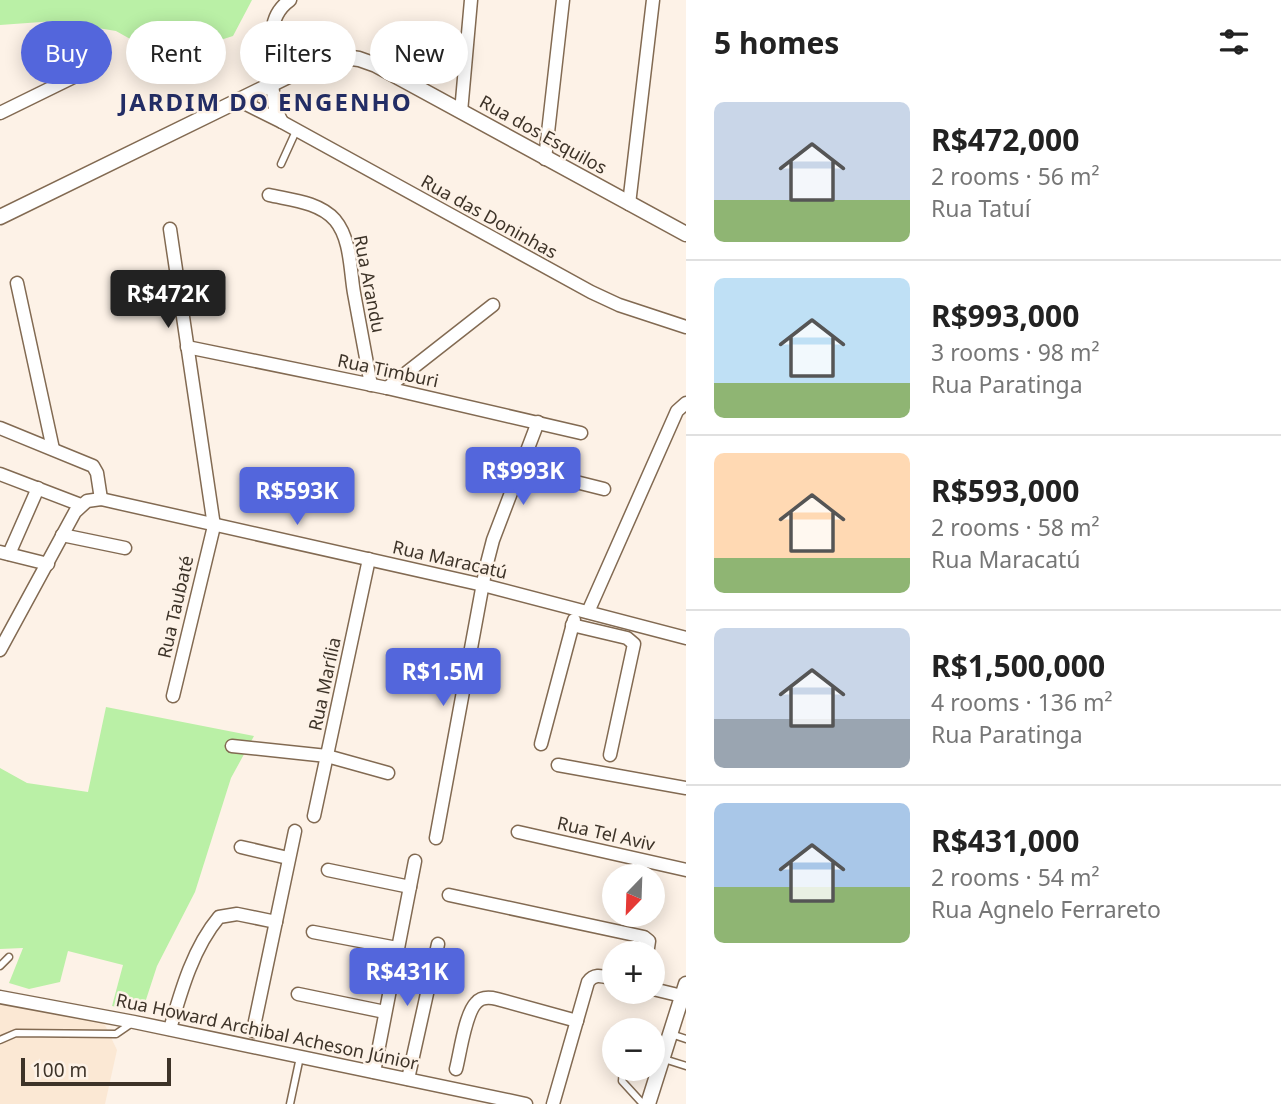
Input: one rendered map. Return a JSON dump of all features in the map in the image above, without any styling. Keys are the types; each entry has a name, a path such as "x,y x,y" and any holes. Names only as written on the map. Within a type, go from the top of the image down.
{"street":[{"path":"275,21 280,9 290,0"},
{"path":"461,112 471,0"},
{"path":"545,159 563,0"},
{"path":"629,204 653,0"},
{"name":"Rua dos Esquilos","path":"356,59 393,73 545,159 686,234"},
{"path":"0,113 59,84"},
{"name":"Rua dos Esquilos","path":"0,217 272,84"},
{"path":"278,84 275,108 282,122"},
{"name":"Rua das Doninhas","path":"240,101 591,292 619,305 686,327"},
{"name":"Rua Arandu","path":"269,195 305,202 324,212 335,220 343,234 350,258 370,385"},
{"path":"170,229 214,526"},
{"path":"17,283 53,449"},
{"path":"387,388 493,305"},
{"name":"Rua Timburi","path":"187,347 387,388 581,433"},
{"path":"541,744 572,625 583,611 677,411 686,403"},
{"path":"436,838 493,540 538,422"},
{"path":"0,428 93,466 101,499 87,501 81,505 0,650"},
{"path":"520,468 604,489"},
{"path":"0,474 81,505"},
{"path":"38,488 5,553 48,564"},
{"name":"Rua Maracatú","path":"101,499 483,585 686,638"},
{"name":"Rua Taubaté","path":"173,696 214,526"},
{"path":"62,535 125,548"},
{"name":"Rua Marília","path":"314,816 369,559"},
{"path":"572,625 627,638 634,644 610,755"},
{"path":"232,746 327,756 388,773"},
{"path":"558,765 686,788"},
{"path":"253,1031 295,831"},
{"name":"Rua Tel Aviv","path":"518,832 686,870"},
{"path":"241,847 288,858"},
{"path":"374,1072 415,861"},
{"path":"328,870 410,887"},
{"path":"449,895 644,937 649,941"},
{"path":"170,1030 185,979 211,926 219,917 237,914 276,922"},
{"path":"313,932 397,948"},
{"path":"408,1079 438,944"},
{"path":"553,1104 589,982 592,977 602,976"},
{"path":"665,989 684,990 665,1034"},
{"path":"298,994 385,1012"},
{"name":"Rua Howard Archibal Acheson Júnior","path":"0,997 408,1079 476,1099 526,1104"},
{"path":"456,1069 471,1012 477,1001 484,998 497,999 577,1021"},
{"path":"645,1104 654,1081"}],"lane":[{"path":"281,164 297,130"},
{"path":"0,966 9,957"},
{"path":"0,1040 16,1033 116,1034 134,1022"},
{"path":"665,1039 686,1039"},
{"path":"290,1104 300,1057"},
{"path":"665,1060 686,1066"},
{"path":"622,1081 645,1104"}],"shaded area":[{"path":"0,1004 104,1023 117,1050 105,1104 0,1104"}],"green space":[{"path":"0,0 252,0 233,36 226,38 226,21 126,21 126,37 112,30 112,21 21,21 21,23 0,25"},
{"path":"106,707 254,736 231,778 195,892 157,966 142,1012 112,1006 123,965 68,951 60,982 29,989 9,983 23,948 0,949 0,768 27,783 88,792"}],"district":[{"name":"JARDIM DO ENGENHO","path":"266,103"}]}
